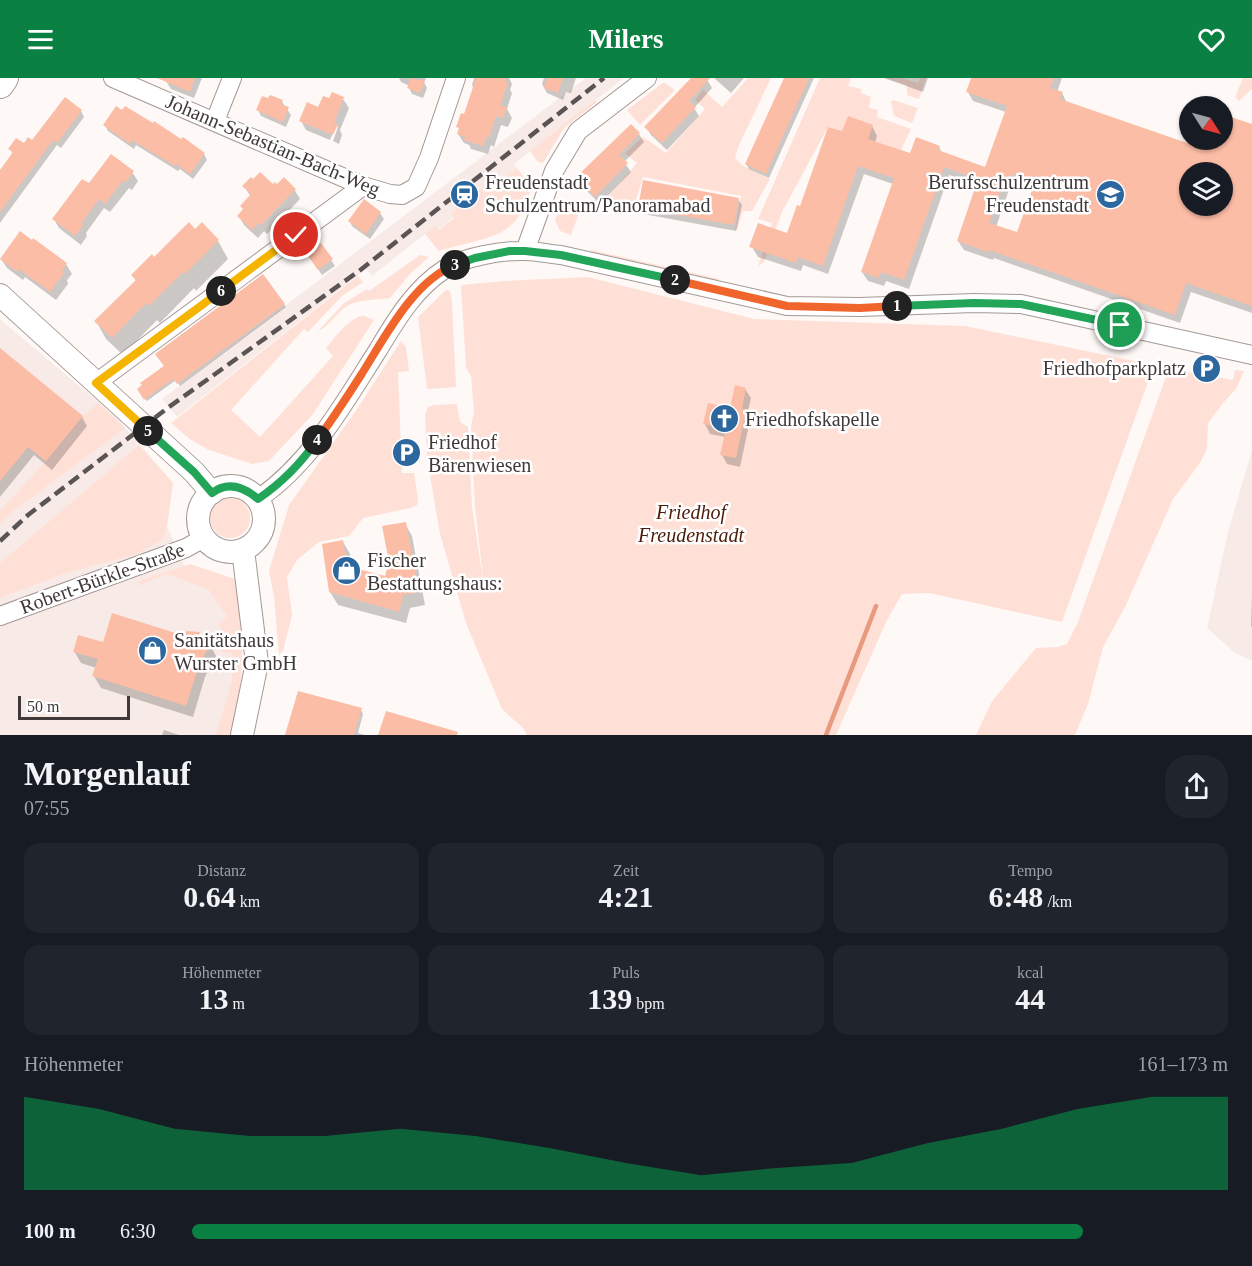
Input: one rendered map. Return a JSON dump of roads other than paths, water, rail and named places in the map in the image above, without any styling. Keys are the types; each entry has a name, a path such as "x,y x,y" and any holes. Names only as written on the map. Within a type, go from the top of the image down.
{"main road":[{"path":"0,84 4,78"}],"street":[{"name":"Johann-Sebastian-Bach-Weg","path":"113,78 363,186 402,195 416,187 429,158 456,78"},
{"path":"215,121 232,78"},
{"path":"525,251 554,171 578,130 646,78"},
{"path":"96,383 363,186"},
{"path":"258,499 308,452 419,291 446,268 475,258 510,251 569,257 787,306 860,308 974,303 1021,304 1252,355"},
{"path":"0,295 194,472 212,493"},
{"path":"228,486 239,487 250,491 258,499 265,520 262,532 256,541 243,550 227,552 217,550 204,538 198,525 198,514 201,504 212,493 228,486"},
{"name":"Robert-Bürkle-Straße","path":"0,615 186,548 204,538"},
{"path":"242,735 257,663 243,550"}],"waterway":[{"path":"826,735 876,606"}],"railway":[{"path":"0,541 28,515 169,407 359,271 604,78"}],"place":[{"name":"Freudenstadt Schulzentrum/Panoramabad","path":"464,194"},
{"name":"Berufsschulzentrum Freudenstadt","path":"1110,194"},
{"name":"Friedhofparkplatz","path":"1207,368"},
{"name":"Friedhofskapelle","path":"724,419"},
{"name":"Friedhof Bärenwiesen","path":"407,453"},
{"name":"Fischer Bestattungshaus:","path":"346,571"},
{"name":"Sanitätshaus Wurster GmbH","path":"153,651"}],"park label":[{"name":"Friedhof Freudenstadt","path":"691,524"}]}
